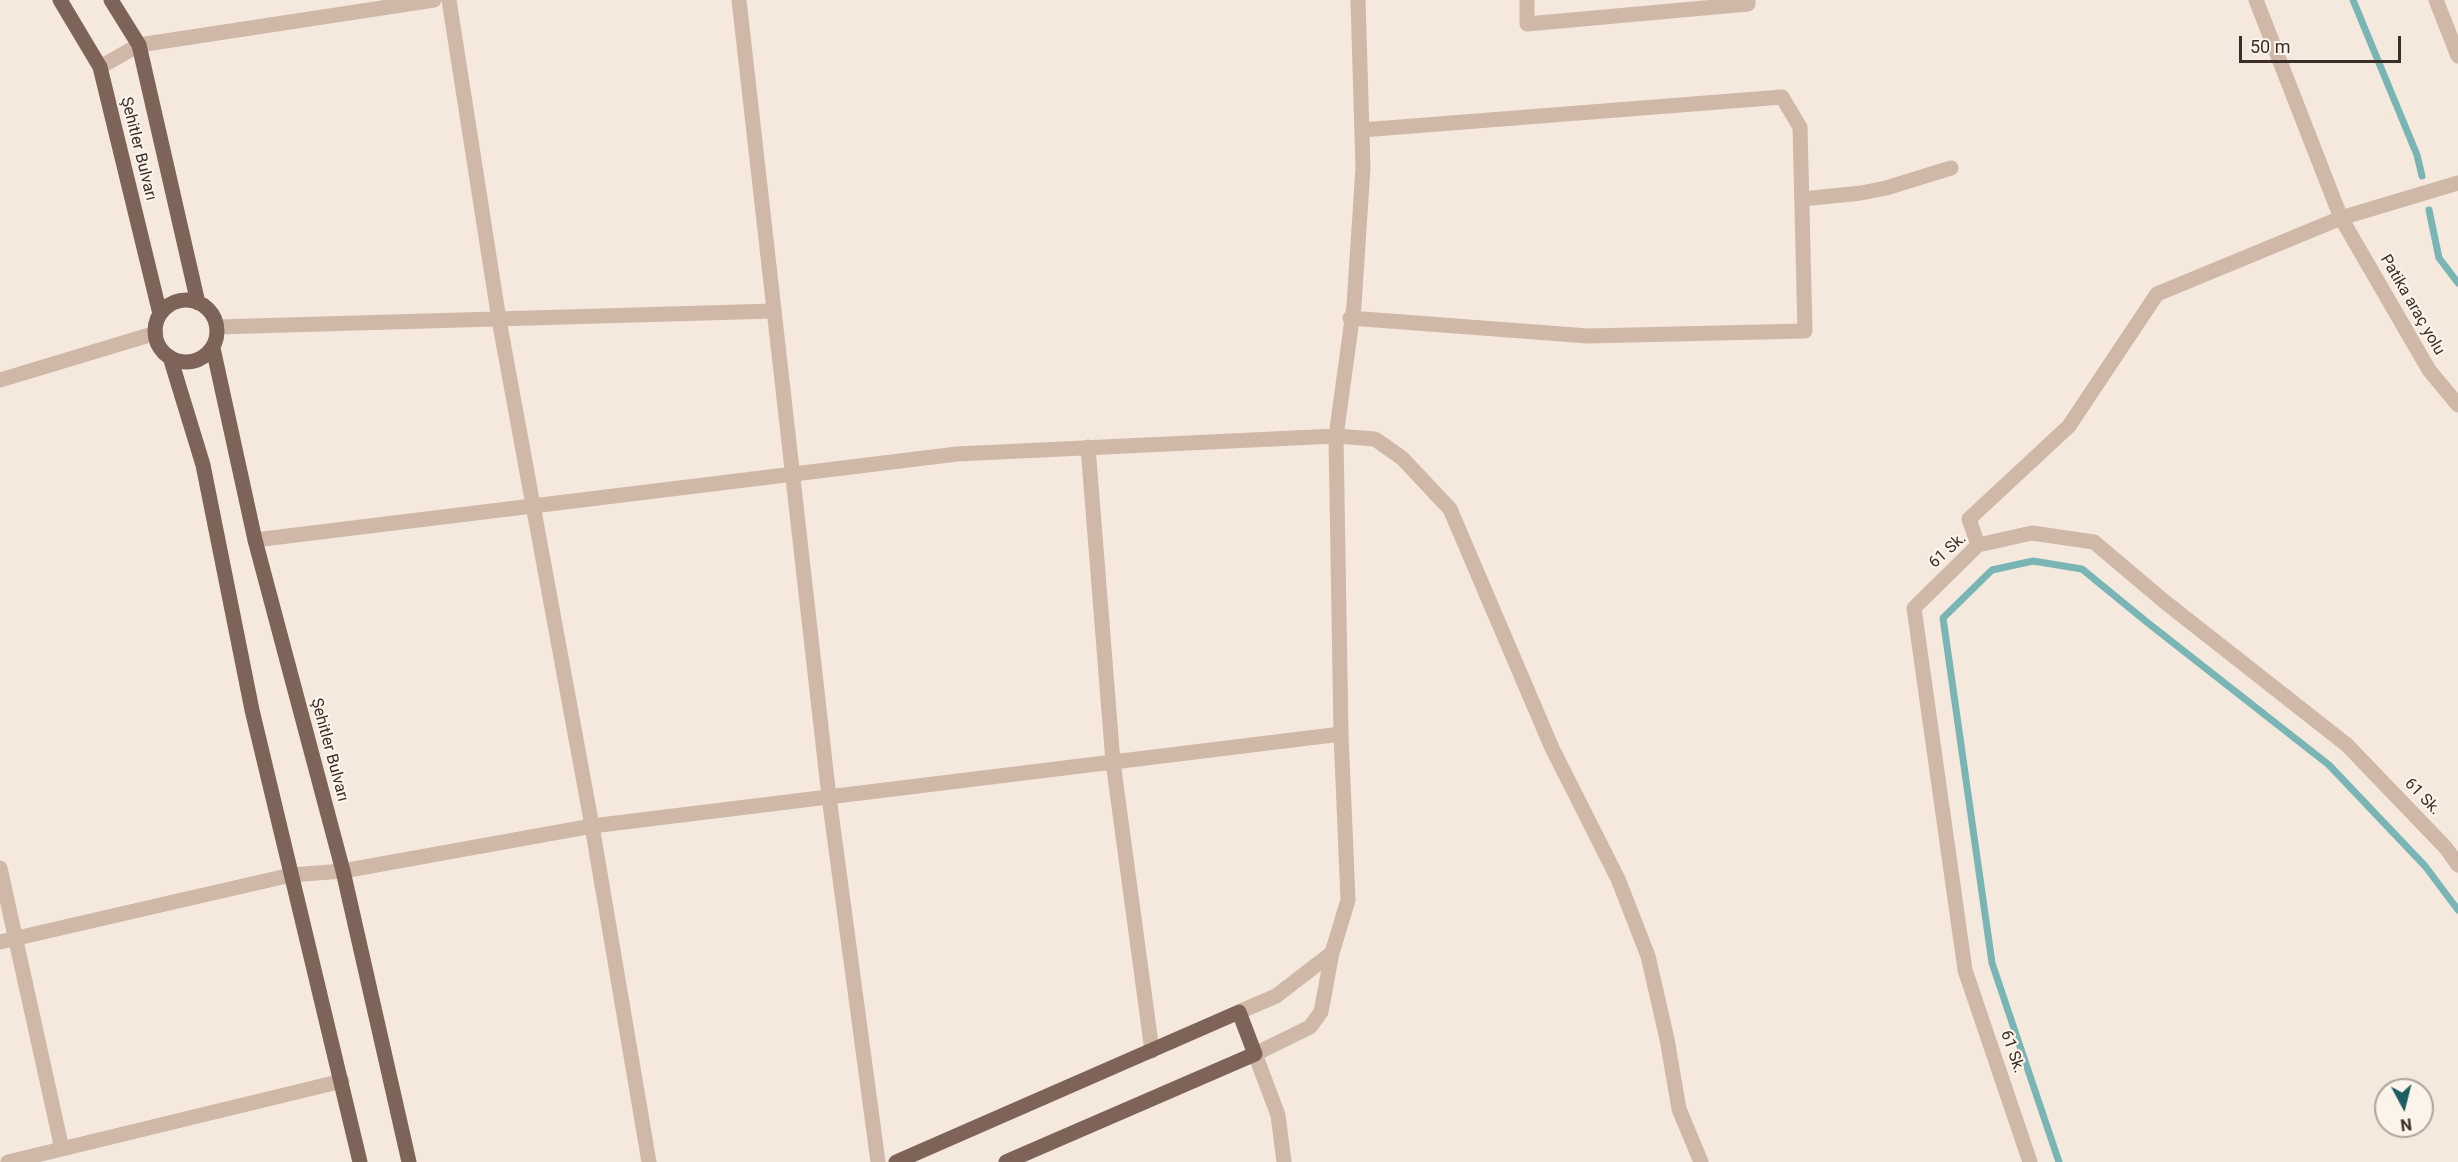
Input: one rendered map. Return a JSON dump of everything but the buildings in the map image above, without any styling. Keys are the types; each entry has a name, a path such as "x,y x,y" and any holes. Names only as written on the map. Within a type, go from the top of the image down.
{"main road":[{"name":"Şehitler Bulvarı","path":"60,0 100,67 160,314"},
{"name":"Şehitler Bulvarı","path":"111,0 139,45 198,303"},
{"path":"177,302 198,303 207,308 214,317 217,338 213,348 206,355 188,362 170,357 162,351 156,333 160,314 177,302"},
{"name":"Şehitler Bulvarı","path":"213,348 255,540 343,871 409,1162"},
{"path":"170,357 203,465 252,710 360,1162"},
{"path":"896,1162 1239,1012 1255,1054 1006,1162"}],"street":[{"path":"100,67 139,45 434,0"},
{"path":"449,0 499,320 592,826 649,1162"},
{"path":"739,0 829,797 878,1162"},
{"path":"1284,1162 1278,1115 1255,1054 1310,1027 1321,1012 1332,953 1348,900 1341,734 1336,436 1350,318 1354,305 1363,168 1358,0"},
{"path":"1527,0 1527,24 1748,4 1748,0"},
{"name":"Patika araç yolu","path":"2255,0 2341,218 2429,370 2458,405"},
{"path":"2436,0 2458,56"},
{"path":"1350,318 1588,336 1805,331 1800,127 1782,97 1362,130"},
{"path":"1802,199 1886,188 1951,168"},
{"path":"1978,545 1969,519 2069,426 2157,294 2341,218 2458,183"},
{"path":"217,327 774,311"},
{"path":"0,380 156,333"},
{"path":"255,540 957,454 1336,436 1375,439 1402,458 1450,509 1552,748 1618,879 1648,956 1667,1039 1679,1109 1701,1162"},
{"path":"1088,447 1113,762 1152,1051"},
{"name":"61 Sk.","path":"2030,1162 1965,970 1914,608 1978,545 2032,533 2094,543 2165,602 2347,745 2446,848 2458,865"},
{"path":"0,942 291,875 343,871 592,826 1341,734"},
{"path":"0,868 62,1149"},
{"path":"1239,1012 1276,996 1332,953"},
{"path":"9,1162 342,1081"}],"waterway":[{"path":"2353,0 2417,155 2422,176"},
{"path":"2429,210 2439,258 2458,283"},
{"path":"2059,1162 1992,963 1943,618 1992,570 2033,561 2082,569 2329,765 2425,866 2458,910"}]}
